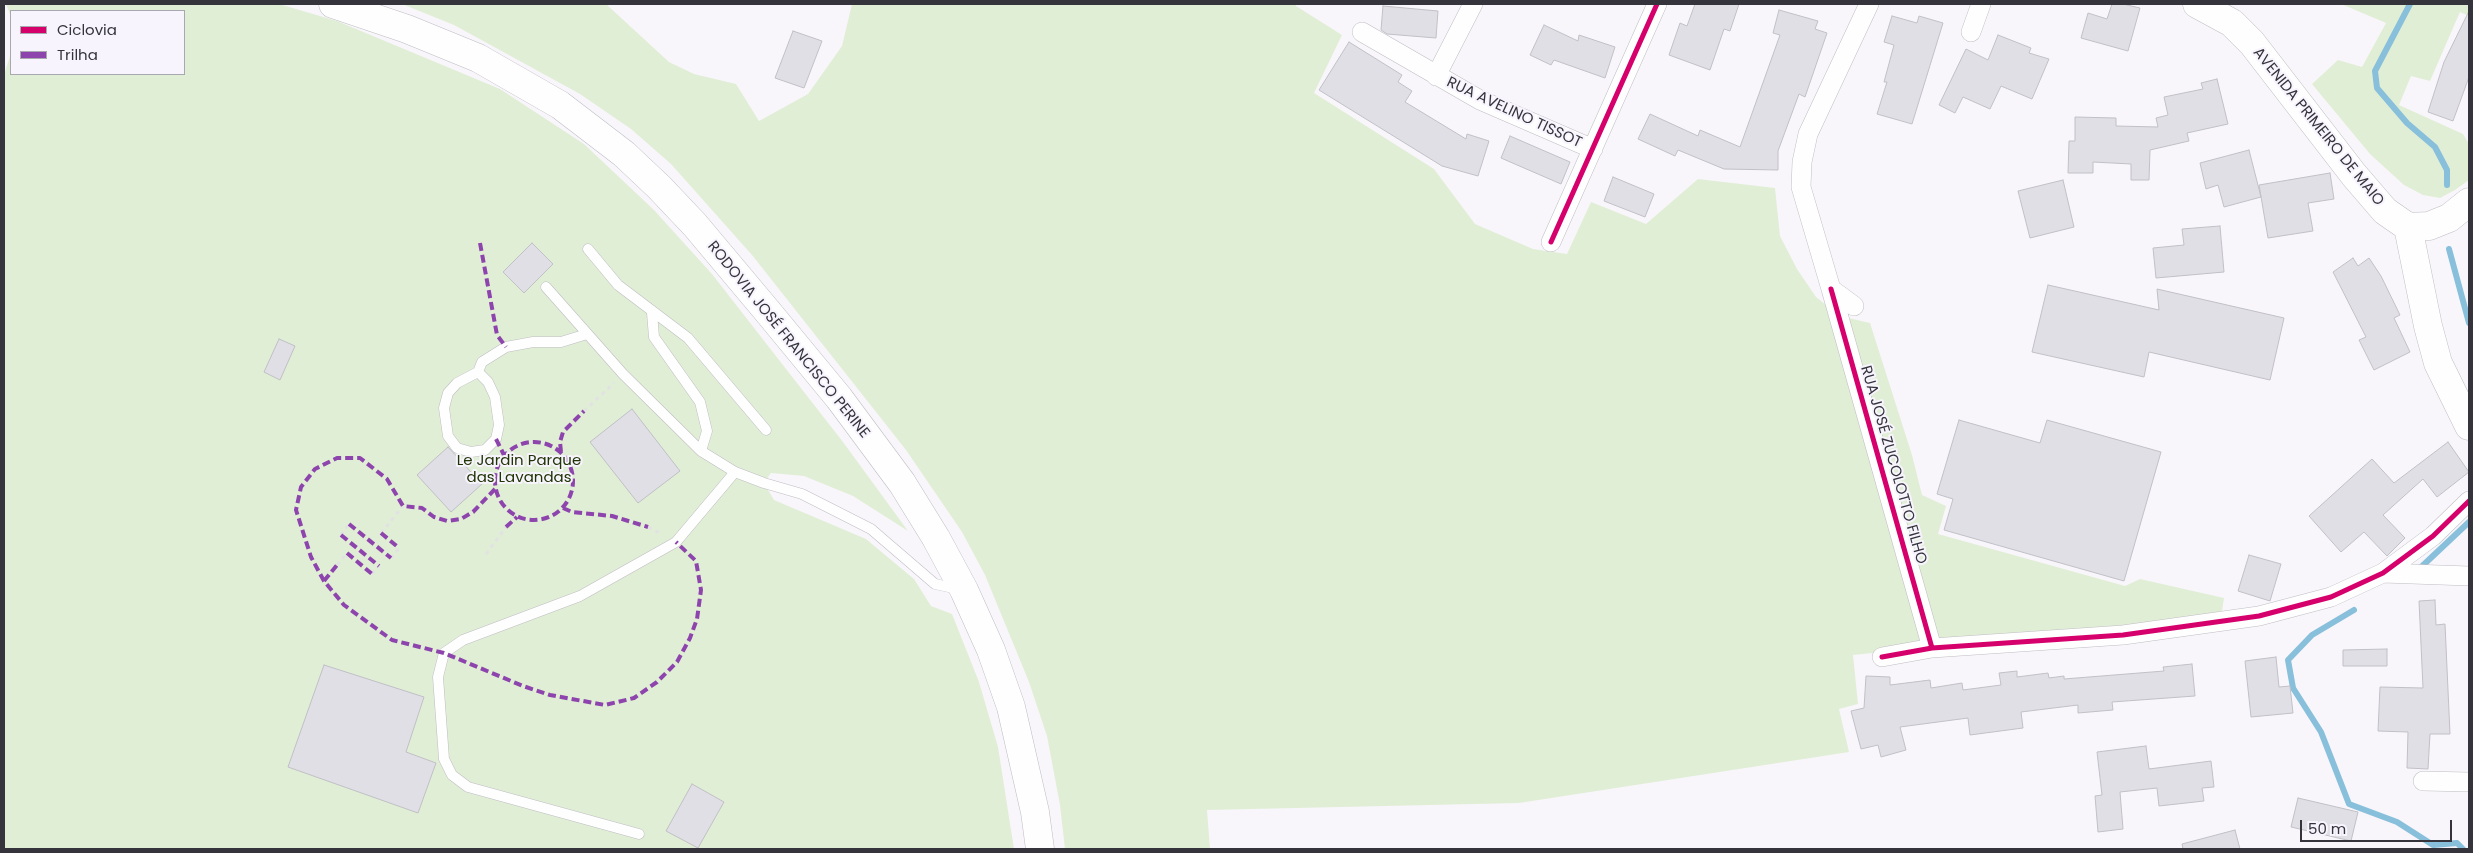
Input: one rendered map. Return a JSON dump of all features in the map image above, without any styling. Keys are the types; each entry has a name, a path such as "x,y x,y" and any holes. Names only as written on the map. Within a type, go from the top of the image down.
{"main road":[{"name":"RODOVIA JOSÉ FRANCISCO PERINE","path":"333,4 407,29 478,58 560,105 589,126 659,187 695,225 839,398 902,484 936,538 964,590 991,650 1011,707 1036,812 1040,849"},
{"name":"AVENIDA PRIMEIRO DE MAIO","path":"2197,4 2232,23 2252,43 2354,176 2385,211 2408,227"},
{"path":"2469,202 2450,218 2429,226 2408,227 2428,326 2438,364 2469,426"}],"street":[{"path":"1436,76 1473,4"},
{"path":"1552,242 1657,4"},
{"name":"RUA JOSÉ ZUCOLOTTO FILHO","path":"1869,4 1808,134 1802,162 1801,186 1932,648"},
{"path":"1971,32 1981,4"},
{"name":"RUA AVELINO TISSOT","path":"1362,32 1436,76 1511,115 1593,149"},
{"path":"1831,289 1854,306"},
{"path":"1882,657 1932,648 2123,635 2259,616 2331,597 2383,573 2433,536 2469,501"},
{"path":"2383,573 2469,576"},
{"path":"2423,781 2469,782"}],"lane":[{"path":"588,249 618,285 652,313 688,338 766,430"},
{"path":"546,287 624,374 701,451 734,472 802,494 840,513 871,530 935,584 964,590"},
{"path":"652,313 654,337 700,402 707,431 701,451"},
{"path":"478,372 488,382 495,396 499,425 496,439 485,450 471,452 457,448 448,436 444,408 448,393 457,383 478,372 482,362 506,347 533,342 561,342 587,334"},
{"path":"639,834 468,787 452,775 444,759 438,677 444,653 462,640 580,596 676,542 734,472"}],"path":[{"path":"584,411 624,374"},
{"path":"381,533 403,506"},
{"path":"341,535 350,524"},
{"path":"486,554 506,527"},
{"path":"391,558 399,548"},
{"path":"337,565 346,553"},
{"path":"372,574 379,566"}],"green space":[{"name":"Le Jardin Parque das Lavandas","path":"6,4 279,4 337,21 500,89 584,144 654,210 712,274 843,442 908,531 853,496 804,476 771,473 764,483 774,500 866,539 914,579 931,606 952,614 979,682 998,747 1014,849 4,849 4,75 10,56 10,75 185,75 185,10 10,10 10,14"},
{"path":"402,4 606,4 669,62 694,74 736,84 759,121 808,94 842,46 852,4 1296,4 1296,6 1342,35 1314,93 1434,169 1475,224 1533,249 1567,254 1591,202 1646,224 1698,179 1775,188 1780,236 1797,269 1816,297 1840,316 1870,323 1912,455 1922,495 1946,506 1938,534 2125,586 2140,579 2224,598 2222,611 2143,625 1853,655 1858,704 1839,709 1849,752 1519,803 1207,810 1210,849 1065,849 1060,805 1047,736 1029,682 985,575 962,532 906,450 752,255 671,164 631,129 580,94 454,25"},
{"path":"2341,4 2469,4 2469,16 2460,12 2430,81 2411,76 2399,105 2463,134 2469,144 2469,180 2455,190 2440,198 2423,195 2404,185 2370,154 2312,84 2338,60 2362,67 2386,23"}],"building":[{"path":"1695,4 1739,4 1730,31 1724,29 1710,70 1669,55 1680,23 1687,26"},
{"path":"2112,4 2123,4 2140,8 2128,51 2081,38 2088,13 2107,19"},
{"path":"1383,6 1438,11 1436,38 1387,34 1381,30"},
{"path":"1779,10 1818,21 1815,29 1827,33 1805,97 1799,94 1778,151 1778,170 1724,169 1678,150 1675,156 1638,139 1650,114 1698,136 1700,130 1740,147 1780,35 1773,33"},
{"path":"2469,11 2469,77 2453,121 2428,112 2444,62"},
{"path":"1892,16 1917,23 1919,16 1943,23 1912,124 1877,114 1887,82 1884,82 1894,45 1884,42"},
{"path":"1544,25 1578,41 1579,35 1615,47 1605,78 1554,60 1551,65 1530,55"},
{"path":"793,31 822,41 804,88 775,78"},
{"path":"1998,35 2031,48 2029,53 2049,59 2032,99 2001,86 1990,109 1963,97 1955,113 1939,105 1966,49 1988,60"},
{"path":"1349,42 1402,75 1398,82 1412,91 1405,102 1466,139 1467,134 1489,141 1478,176 1442,166 1319,90"},
{"path":"2217,79 2228,124 2187,133 2189,141 2150,150 2149,180 2131,180 2131,164 2093,162 2093,173 2068,173 2069,141 2075,141 2075,117 2116,118 2116,126 2158,127 2156,118 2168,115 2164,97 2203,89 2201,83"},
{"path":"1510,136 1570,162 1561,184 1501,158"},
{"path":"2249,150 2261,197 2224,207 2218,185 2206,189 2200,163"},
{"path":"2330,173 2334,199 2308,203 2313,231 2268,238 2259,185"},
{"path":"1613,177 1654,194 1645,217 1604,201"},
{"path":"2063,180 2074,227 2030,238 2018,191"},
{"path":"2220,226 2224,272 2156,278 2153,248 2184,245 2182,229"},
{"path":"532,243 553,264 524,293 503,272"},
{"path":"2353,258 2358,266 2369,258 2381,276 2400,315 2394,318 2410,352 2374,370 2359,340 2366,337 2333,272"},
{"path":"2048,285 2159,310 2157,289 2284,318 2270,380 2149,352 2144,377 2032,352"},
{"path":"279,339 295,346 280,380 264,372"},
{"path":"632,409 680,471 638,503 590,442"},
{"path":"1959,420 2040,443 2047,420 2161,452 2124,581 1944,530 1953,499 1937,494"},
{"path":"2448,442 2469,472 2437,497 2423,479 2383,515 2405,538 2387,556 2364,532 2341,552 2309,516 2372,459 2394,483"},
{"path":"448,447 482,484 451,512 417,475"},
{"path":"2249,555 2281,564 2270,601 2238,591"},
{"path":"2435,600 2436,625 2445,624 2450,734 2430,734 2428,769 2407,768 2408,732 2378,731 2380,687 2423,688 2419,601"},
{"path":"2387,649 2387,666 2343,666 2343,650"},
{"path":"2276,657 2279,687 2290,686 2293,713 2251,717 2245,661"},
{"path":"2192,664 2195,696 2112,702 2113,710 2078,713 2078,705 2021,712 2023,728 1970,735 1968,718 1900,727 1906,750 1881,757 1878,745 1861,749 1851,711 1864,708 1866,676 1890,677 1890,685 1930,680 1931,688 1962,683 1963,690 2001,685 1999,673 2017,671 2017,677 2048,673 2049,678 2064,676 2064,679 2164,671 2163,667"},
{"path":"324,665 424,697 406,752 436,763 418,813 288,767"},
{"path":"2146,746 2149,769 2211,761 2214,787 2202,788 2204,801 2159,806 2157,788 2120,792 2123,829 2098,832 2095,796 2102,795 2097,752"},
{"path":"692,784 724,802 698,848 666,831"},
{"path":"2298,798 2358,812 2351,841 2291,827"},
{"path":"2235,830 2240,849 2183,849 2182,844"}],"waterway":[{"path":"2410,4 2375,71 2377,88 2407,123 2435,147 2447,170 2447,185"},
{"path":"2449,249 2469,323"},
{"path":"2418,570 2469,522"},
{"path":"2354,610 2312,635 2288,660 2293,688 2321,732 2349,804 2397,822 2433,845 2457,843 2463,849"}],"marked path":[{"path":"480,243 497,335 506,347"},
{"path":"561,452 560,442 563,432 584,411"},
{"path":"496,439 504,455"},
{"path":"526,442 542,442 556,448 567,459 573,473 573,481 573,489 567,503 556,514 542,520 526,520 512,514 501,503 495,489 495,473 501,459 512,448 526,442"},
{"path":"495,489 473,512 461,519 447,521 434,517 422,508 403,506 387,479 360,458 337,458 315,469 301,487 296,510 311,557 324,581 344,605 392,640 444,653 523,686 550,695 605,705 634,698 657,682 677,662 690,638 697,619 701,590 696,561 676,542"},
{"path":"563,508 572,512 612,516 648,527"},
{"path":"506,527 517,517"},
{"path":"349,524 391,558"},
{"path":"381,533 399,548"},
{"path":"341,535 379,566"},
{"path":"347,553 372,574"},
{"path":"324,581 337,565"}],"cycle path":[{"path":"1551,242 1657,4"},
{"path":"1831,289 1932,648"},
{"path":"1882,657 1932,648 2123,635 2259,616 2331,597 2383,573 2433,536 2469,501"}]}
